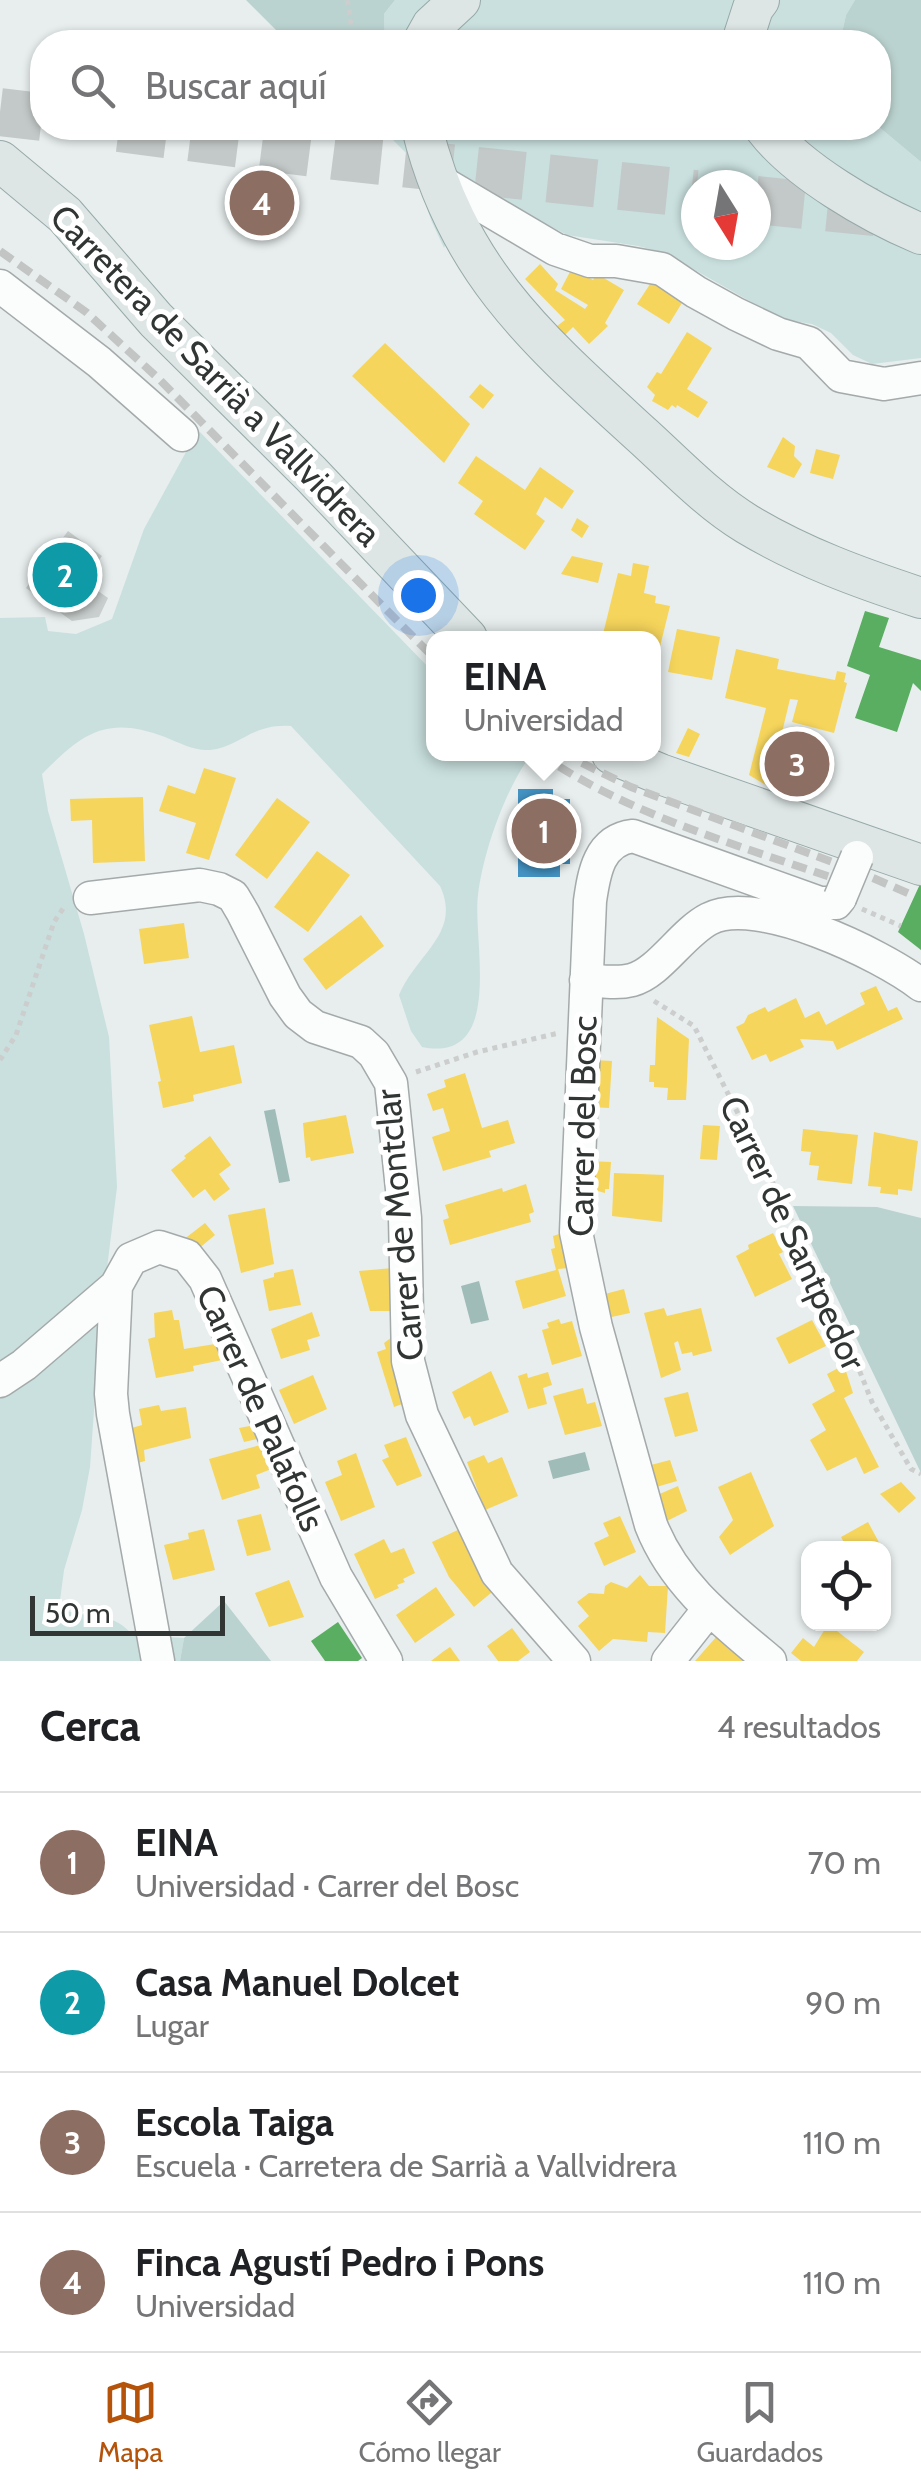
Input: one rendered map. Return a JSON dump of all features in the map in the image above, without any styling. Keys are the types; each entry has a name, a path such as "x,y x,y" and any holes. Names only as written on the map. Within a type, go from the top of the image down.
{"main road":[{"path":"430,30 460,0"},
{"path":"746,30 759,0"},
{"path":"426,140 460,232 490,282 540,340 700,488 743,522 812,560 921,598"},
{"path":"774,140 806,167 921,234"},
{"name":"Carretera de Sarrià a Vallvidrera","path":"0,161 65,215 156,320 311,474 460,631"},
{"path":"629,761 859,850 921,865"}],"street":[{"path":"438,180 555,249 590,262 616,261 662,268 736,314 778,334 809,343 841,376 884,384 921,378"},
{"path":"0,286 99,362 182,435"},
{"name":"Carrer del Bosc","path":"770,1661 709,1609 662,1554 579,1257 575,1204 594,872 609,846 624,837 653,841 820,904 852,904"},
{"path":"852,904 859,850"},
{"name":"Carrer de Montclar","path":"90,898 200,886 232,896 298,1014 315,1027 361,1042 374,1054 392,1083 405,1218 408,1361 422,1415 498,1574 574,1661"},
{"path":"586,980 634,980 647,973 695,928 734,910 772,917 838,940 893,966 921,985"},
{"name":"Carrer de Palafolls","path":"0,1381 116,1286 130,1258 149,1249 169,1248 194,1263 260,1398 336,1578 386,1661"},
{"path":"116,1286 113,1414 158,1661"},
{"path":"668,1661 709,1609"}],"path":[{"path":"347,0 350,30"},
{"path":"0,1060 16,1035 57,916 72,902 90,898"},
{"path":"852,904 900,926"},
{"name":"Carrer de Santpedor","path":"656,1001 694,1026 844,1332 872,1402 911,1469 921,1474"},
{"path":"408,1075 477,1052 572,1030"}],"shaded area":[{"path":"246,0 395,0 384,14 385,30 276,30"},
{"path":"395,0 855,0 843,30 385,30 384,14"},
{"path":"855,0 921,0 921,162 891,137 891,30 843,30"},
{"path":"891,137 921,162 921,358 872,364 853,355 831,333 812,324 781,319 665,253 567,235 497,198 475,181 444,248 411,158 393,140"},
{"path":"198,430 426,665 426,761 527,761 503,806 481,878 475,1018 465,1037 448,1047 422,1047 411,1031 399,995 441,930 445,902 440,886 291,726 266,728 210,750 144,731 111,728 83,738 42,774 48,811 109,1037 117,1187 100,1325 90,1467 64,1570 59,1608 107,1618 133,1635 184,1638 180,1661 0,1661 0,618 45,617 48,631 76,634 112,619 144,529"},
{"path":"275,1109 290,1181 279,1183 264,1111"},
{"path":"793,1206 877,1207 921,1218 921,1473"},
{"path":"479,1281 489,1320 471,1324 461,1286"},
{"path":"585,1452 590,1470 553,1479 548,1461"},
{"path":"224,1601 271,1661 180,1661 184,1638"}],"building: Viviendas":[{"path":"540,264 558,284 555,290 585,309 588,305 561,289 572,268 593,280 597,274 624,290 605,323 608,326 589,344 573,327 565,335 557,326 565,320 525,279"},
{"path":"654,278 685,298 669,324 637,304"},
{"path":"687,332 712,348 687,389 708,402 698,418 677,405 668,410 652,401 655,395 647,387 657,372 661,374"},
{"path":"385,343 470,424 444,463 352,376"},
{"path":"480,384 494,395 483,409 469,397"},
{"path":"783,437 795,446 794,456 802,464 794,478 767,467"},
{"path":"816,449 840,455 833,479 810,473"},
{"path":"476,456 525,490 540,467 574,491 562,509 545,497 536,514 545,521 525,550 474,514 483,501 458,483"},
{"path":"577,518 589,526 582,538 571,530"},
{"path":"572,556 603,563 598,583 561,574"},
{"path":"633,563 649,566 644,593 656,596 655,603 670,606 661,643 661,631 604,631 618,573 631,576"},
{"path":"677,629 720,637 712,680 668,672"},
{"path":"736,649 779,659 777,669 835,680 837,671 846,673 834,733 792,722 798,700 790,699 769,787 749,775 766,708 725,698"},
{"path":"688,728 700,734 689,757 676,753"},
{"path":"204,768 236,778 209,860 186,853 196,823 159,811 168,785 195,794"},
{"path":"143,797 145,861 93,863 92,820 71,821 70,799"},
{"path":"277,798 310,822 267,879 235,855"},
{"path":"317,851 350,875 308,932 274,907"},
{"path":"361,915 384,946 326,990 303,959"},
{"path":"184,923 189,958 144,964 139,929"},
{"path":"876,986 888,1011 897,1007 903,1019 837,1050 833,1041 800,1039 804,1047 770,1062 766,1054 752,1060 736,1027 748,1015 765,1007 768,1012 796,998 805,1018 819,1011 826,1025 865,1004 860,993"},
{"path":"192,1016 200,1052 234,1045 242,1083 193,1095 194,1101 163,1108 149,1025"},
{"path":"657,1017 689,1039 686,1100 667,1100 668,1088 654,1087 654,1082 649,1082 650,1065 655,1065"},
{"path":"594,1060 612,1061 609,1108 591,1107"},
{"path":"465,1073 482,1128 508,1120 515,1143 489,1151 491,1157 443,1171 432,1137 450,1131 443,1108 433,1111 427,1094 446,1087 444,1080"},
{"path":"346,1115 354,1153 311,1161 306,1158 303,1123"},
{"path":"703,1125 720,1126 717,1160 700,1159"},
{"path":"803,1129 858,1135 852,1184 817,1180 819,1166 809,1165 811,1152 801,1151"},
{"path":"874,1132 918,1141 912,1191 898,1189 898,1195 880,1193 881,1187 868,1186"},
{"path":"210,1136 231,1165 219,1174 230,1189 214,1201 205,1189 193,1198 171,1170"},
{"path":"589,1161 611,1162 609,1189 605,1193 587,1188"},
{"path":"614,1173 664,1175 662,1222 612,1216"},
{"path":"526,1184 534,1212 529,1214 531,1222 450,1245 443,1220 449,1218 445,1205"},
{"path":"265,1208 274,1264 241,1273 228,1215"},
{"path":"205,1223 215,1235 197,1250 183,1240"},
{"path":"562,1233 569,1268 558,1269 566,1296 523,1309 515,1281 556,1270 551,1249 555,1248 553,1236"},
{"path":"773,1233 792,1279 755,1297 736,1256 749,1249 748,1245"},
{"path":"393,1268 395,1311 370,1311 359,1271"},
{"path":"293,1269 301,1305 269,1311 263,1280"},
{"path":"624,1289 630,1313 607,1318 601,1295"},
{"path":"664,1308 667,1316 701,1308 712,1351 693,1356 692,1352 682,1354 678,1341 674,1343 681,1370 661,1378 644,1313"},
{"path":"172,1310 174,1320 179,1320 184,1349 215,1344 222,1360 193,1366 194,1371 156,1378 148,1339 155,1337 154,1313"},
{"path":"312,1312 320,1336 307,1340 310,1350 281,1359 271,1329"},
{"path":"559,1319 561,1324 572,1321 582,1356 552,1365 542,1330 549,1328 547,1323"},
{"path":"812,1320 826,1346 789,1364 776,1338"},
{"path":"396,1334 408,1402 394,1407 377,1352 386,1349 384,1343"},
{"path":"844,1365 853,1393 844,1398 879,1467 864,1474 856,1457 827,1471 810,1440 826,1430 812,1404 835,1391 827,1374"},
{"path":"491,1371 509,1412 474,1426 470,1416 464,1419 452,1392"},
{"path":"548,1372 552,1385 543,1388 547,1404 528,1409 518,1376 527,1373 528,1378"},
{"path":"313,1375 327,1409 294,1424 279,1390"},
{"path":"583,1388 587,1404 595,1402 602,1426 565,1435 553,1396"},
{"path":"688,1392 698,1431 675,1437 664,1398"},
{"path":"159,1405 161,1411 186,1407 191,1438 144,1450 145,1461 134,1464 128,1429 142,1425 139,1409"},
{"path":"255,1425 261,1438 244,1442 239,1428"},
{"path":"406,1437 422,1476 397,1486 382,1460 389,1457 384,1445"},
{"path":"264,1444 274,1468 256,1475 260,1488 222,1500 209,1459"},
{"path":"356,1453 375,1507 341,1521 325,1482 342,1475 337,1461"},
{"path":"484,1455 488,1463 502,1457 518,1496 485,1510 467,1462"},
{"path":"670,1460 677,1481 653,1488 647,1466"},
{"path":"751,1472 774,1526 730,1555 719,1537 733,1520 718,1487"},
{"path":"901,1482 916,1498 899,1513 880,1494"},
{"path":"678,1486 687,1511 665,1522 655,1496"},
{"path":"261,1514 271,1550 247,1556 237,1520"},
{"path":"620,1516 636,1552 604,1566 594,1543 609,1536 603,1523"},
{"path":"868,1522 878,1541 843,1541 841,1537"},
{"path":"204,1529 215,1570 173,1580 164,1545 189,1539 188,1533"},
{"path":"460,1529 497,1588 474,1607 449,1577 432,1542"},
{"path":"384,1539 391,1553 404,1548 415,1573 403,1579 405,1582 397,1585 399,1588 375,1599 354,1554"},
{"path":"640,1575 649,1586 668,1586 665,1633 648,1632 647,1642 613,1639 599,1651 578,1626 589,1616 577,1602 589,1593 604,1594 605,1586 611,1582 627,1588"},
{"path":"289,1580 304,1617 269,1627 255,1593"},
{"path":"436,1587 455,1615 415,1643 396,1615"},
{"path":"512,1628 530,1652 518,1661 498,1661 487,1646"},
{"path":"824,1631 837,1631 864,1652 857,1661 801,1661 791,1653 803,1638 814,1647"},
{"path":"718,1635 747,1661 695,1661"},
{"path":"450,1647 460,1661 431,1661 444,1651"}],"building: Escuelas":[{"path":"518,789 553,789 553,799 570,799 570,864 560,864 560,877 518,877"}],"building: Público":[{"path":"865,611 889,618 879,647 921,660 921,691 913,683 897,732 855,718 870,675 847,666"},
{"path":"921,882 921,950 898,932"},
{"path":"338,1622 362,1658 358,1661 325,1661 311,1641"}],"building: Otros":[{"path":"68,531 102,556 90,573 97,577 91,586 108,598 99,617 72,621 26,588"}],"tunnel":[{"path":"0,112 30,116"},
{"path":"212,140 681,192"},
{"path":"771,202 893,214"}],"railway":[{"path":"0,251 86,312 160,380 426,650"},
{"path":"551,761 645,811 833,878"},
{"path":"582,763 631,787 838,864"},
{"path":"873,878 912,895"}],"place":[{"name":"Finca Agustí Pedro i Pons","path":"262,203"},
{"name":"Casa Manuel Dolcet","path":"65,575"},
{"name":"Escola Taiga","path":"797,764"},
{"name":"EINA","path":"544,831"}]}
